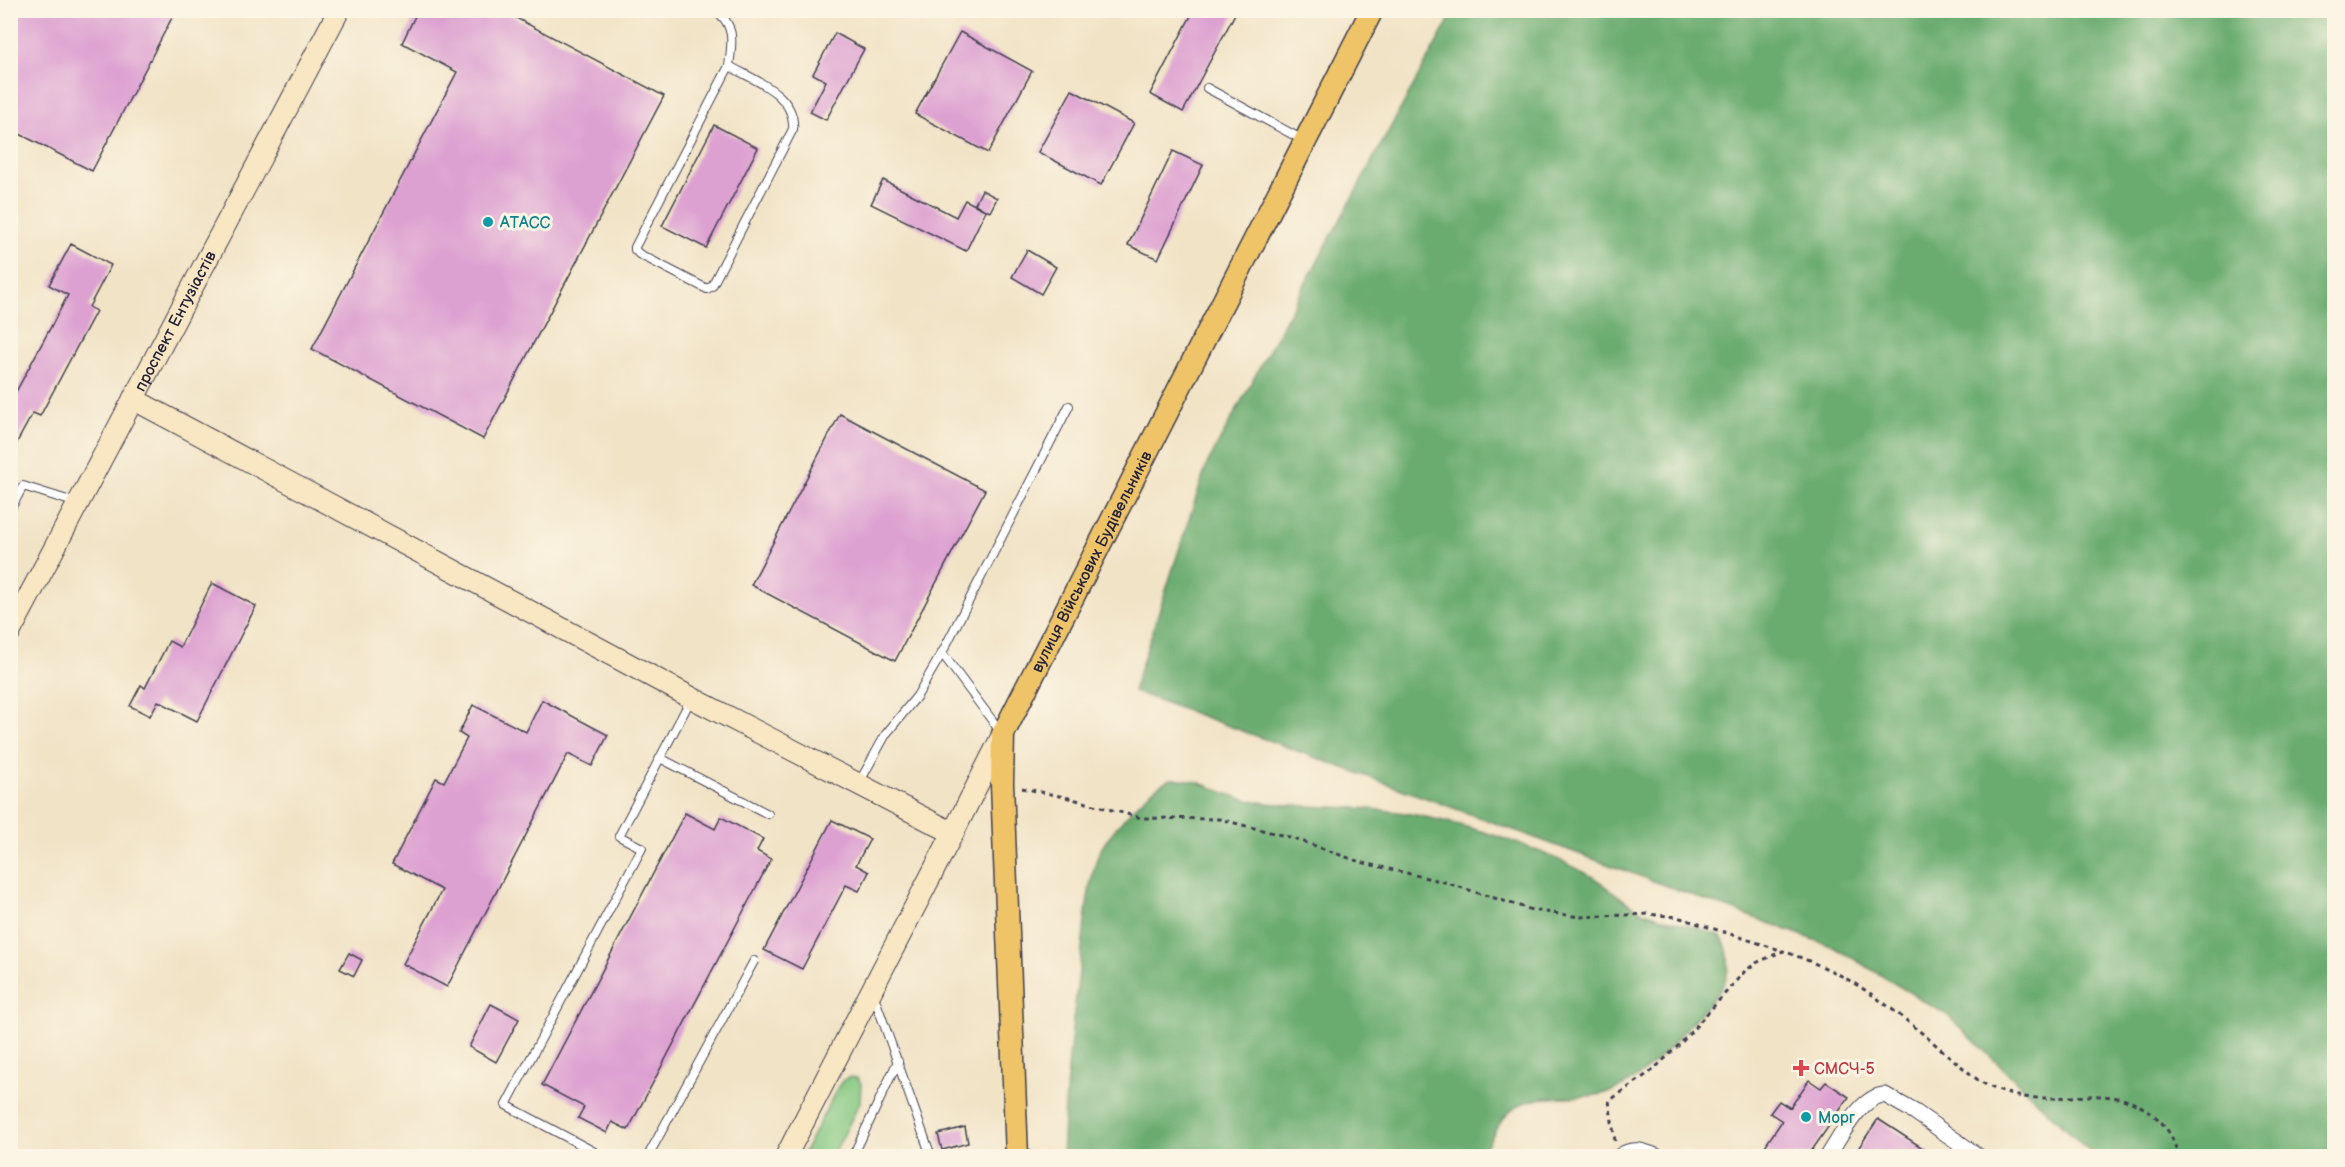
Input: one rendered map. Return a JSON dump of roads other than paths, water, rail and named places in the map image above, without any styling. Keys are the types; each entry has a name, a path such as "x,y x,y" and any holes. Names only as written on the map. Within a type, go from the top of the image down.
{"main road":[{"name":"вулиця Військових Будівельників","path":"1017,1156 1002,784 1003,734 1372,10"}],"street":[{"name":"проспект Ентузіастів","path":"10,632 339,10"},
{"path":"133,399 692,698 953,833"},
{"path":"786,1156 873,991 1003,734"},
{"path":"1828,1156 1864,1104 1881,1095 1892,1097 1908,1107 1978,1156"},
{"path":"1618,1151 1638,1150 1656,1156"}],"lane":[{"path":"715,10 728,22 731,30 733,39 729,66 635,247 639,254 707,289 712,286 791,136 793,122 789,109 775,91 729,66"},
{"path":"1207,88 1304,140"},
{"path":"859,784 886,734 917,696 942,653 1070,406"},
{"path":"10,510 23,486 78,503"},
{"path":"942,653 1003,734"},
{"path":"602,1156 507,1105 642,848 619,836 692,698"},
{"path":"660,758 768,814"},
{"path":"648,1156 754,961"},
{"path":"873,991 931,1156"},
{"path":"853,1156 898,1061"},
{"path":"10,1152 19,1156"}],"place":[{"name":"АТАСС","path":"488,222"},
{"name":"СМСЧ-5","path":"1801,1068"},
{"name":"Морг","path":"1806,1117"}]}
